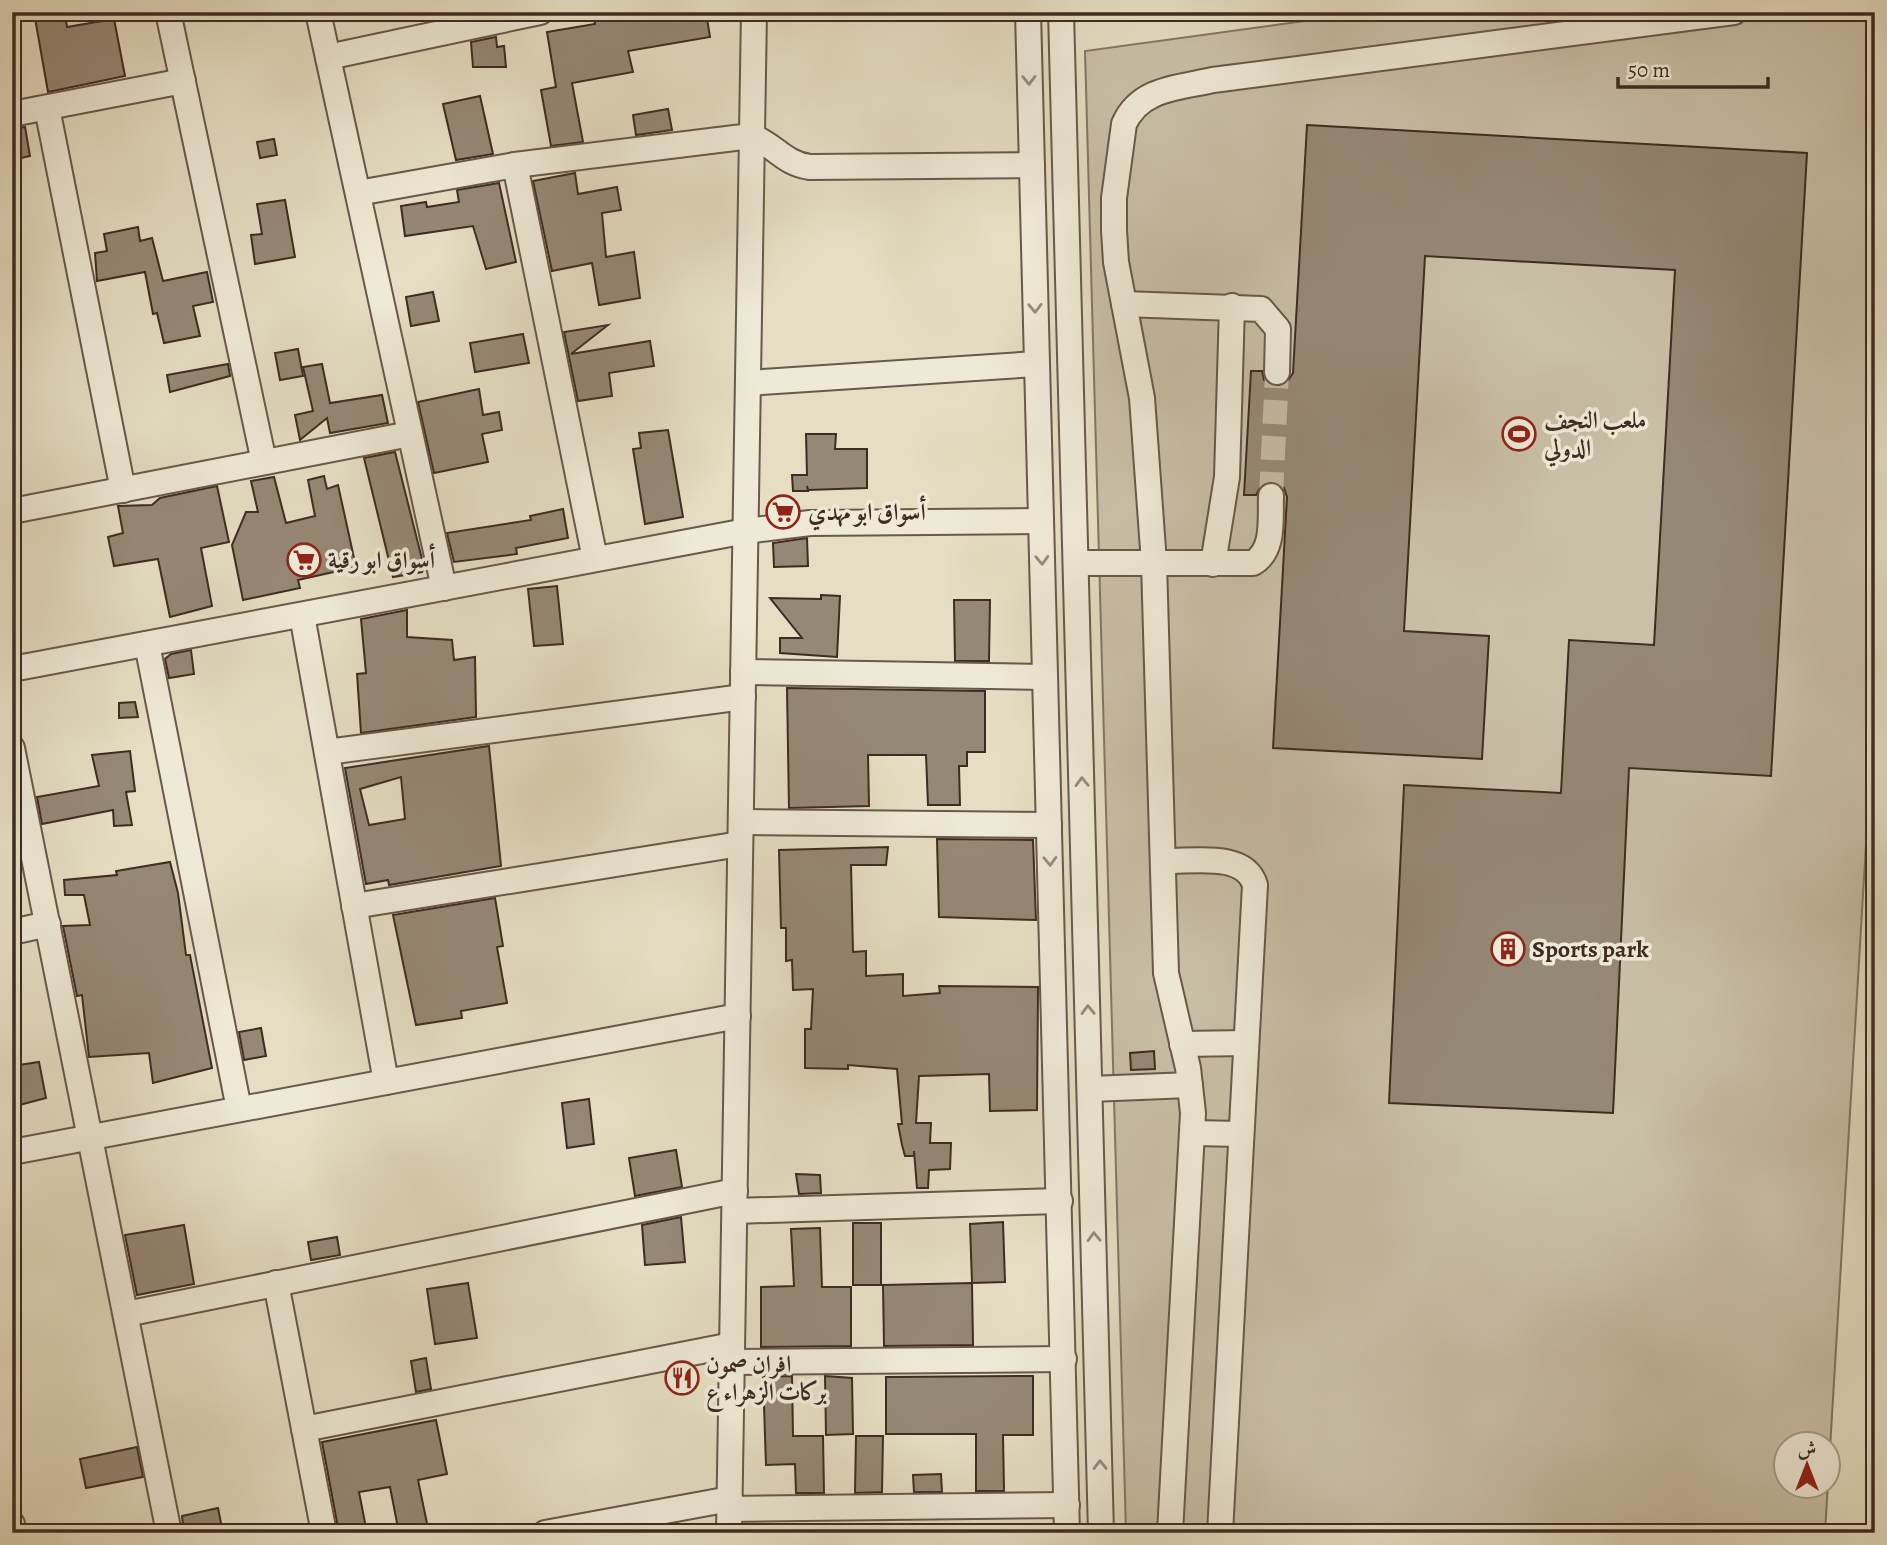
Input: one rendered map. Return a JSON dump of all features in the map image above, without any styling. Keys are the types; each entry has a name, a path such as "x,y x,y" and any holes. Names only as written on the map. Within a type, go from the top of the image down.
{"street":[{"path":"168,12 264,462"},
{"path":"318,12 444,588"},
{"path":"328,57 540,12"},
{"path":"729,1514 754,12"},
{"path":"1028,12 1068,1533"},
{"path":"1061,12 1101,1533"},
{"path":"1170,1533 1193,1133 1190,1085 1166,973 1154,563 1142,398 1116,262 1114,198 1124,124 1129,113 1145,97 1213,80 1734,12"},
{"path":"12,114 183,81"},
{"path":"47,108 122,490"},
{"path":"358,193 515,165 751,136 764,141 782,158 801,166 1032,165"},
{"path":"515,165 595,559"},
{"path":"1124,304 1261,309 1275,321 1279,337 1277,372"},
{"path":"1213,564 1227,477 1232,306"},
{"path":"748,383 1036,364"},
{"path":"12,511 410,434"},
{"path":"1076,563 1245,565 1261,559 1268,546 1271,496"},
{"path":"12,669 746,531 810,523 1041,521"},
{"path":"302,615 386,1082"},
{"path":"147,644 239,1109"},
{"path":"743,672 1045,677"},
{"path":"327,752 743,697"},
{"path":"12,748 19,811 48,924 169,1533"},
{"path":"354,906 741,833 1049,825"},
{"path":"1164,861 1233,862 1241,865 1253,877 1255,885 1220,1533"},
{"path":"12,932 48,924"},
{"path":"12,1152 738,1016"},
{"path":"1182,1044 1246,1043"},
{"path":"1090,1089 1190,1085"},
{"path":"1193,1133 1240,1134"},
{"path":"126,1314 276,1283 735,1201 1060,1201"},
{"path":"276,1283 324,1533"},
{"path":"304,1429 732,1353 1064,1359"},
{"path":"545,1533 729,1514 1067,1505"},
{"path":"12,1524 14,1533"}],"shaded area":[{"path":"1370,12 1875,12 1875,693 1831,1430 1772,1430 1772,1500 1827,1500 1825,1533 1126,1533 1085,51"}],"building":[{"path":"593,12 706,12 710,37 628,51 633,72 572,83 583,142 551,146 541,90 556,87 547,32 595,24"},
{"path":"65,13 67,27 114,19 125,76 48,92 35,18"},
{"path":"496,37 497,47 504,46 506,67 473,67 471,42"},
{"path":"480,96 493,154 456,160 443,104"},
{"path":"668,109 672,130 636,135 633,115"},
{"name":"ملعب النجف الدولي","path":"1307,125 1807,153 1771,776 1629,768 1613,1113 1389,1103 1404,785 1561,793 1569,640 1654,645 1675,270 1425,256 1404,631 1489,636 1482,759 1273,748 1287,497 1284,488 1272,481 1263,483 1256,495 1244,495 1251,371 1262,371 1264,380 1276,387 1285,385 1293,373"},
{"path":"25,127 30,156 12,160 12,129"},
{"path":"274,139 277,155 260,158 257,142"},
{"path":"575,173 578,194 617,187 621,210 602,213 606,257 634,252 640,298 599,305 592,263 552,271 533,181"},
{"path":"499,183 516,262 486,269 473,226 405,236 401,206 426,202 427,207 459,202 457,190"},
{"path":"285,200 295,257 255,264 251,235 262,234 257,204"},
{"path":"138,227 140,241 152,238 163,281 207,272 213,302 193,306 200,336 164,343 157,313 153,314 145,272 97,281 95,253 107,251 104,234"},
{"path":"433,292 439,321 411,326 406,297"},
{"path":"608,325 571,354 650,341 654,366 609,373 612,396 578,401 564,332"},
{"path":"523,334 529,363 475,372 470,343"},
{"path":"298,349 303,376 280,380 275,353"},
{"path":"228,364 230,376 170,392 167,375"},
{"path":"322,364 330,403 382,395 388,423 330,433 327,418 300,440 295,415 313,411 303,367"},
{"path":"479,389 483,415 499,412 502,430 482,434 488,462 434,473 418,402"},
{"path":"668,430 683,517 645,524 633,449 641,448 639,433"},
{"path":"806,434 836,434 835,449 867,449 867,488 808,490 807,486 808,491 793,491 792,475 807,475"},
{"path":"395,452 424,567 422,572 393,577 364,458"},
{"path":"324,476 327,489 338,485 356,567 298,580 300,588 243,600 232,545 246,512 258,512 251,481 274,477 286,523 315,516 308,480"},
{"path":"217,486 229,542 201,548 212,606 170,617 158,559 114,566 108,537 123,533 118,506 152,505 160,498"},
{"path":"563,509 568,538 516,548 517,554 454,562 447,533 531,520 530,516"},
{"path":"807,538 808,566 774,567 773,543"},
{"path":"557,586 563,644 534,646 528,589"},
{"path":"821,595 840,596 837,657 780,653 780,638 802,638 770,598 821,599"},
{"path":"954,600 990,600 989,661 955,661"},
{"path":"407,610 407,637 452,640 454,660 475,657 476,717 361,733 357,674 366,673 361,619"},
{"path":"191,650 194,674 169,678 165,659 171,654"},
{"path":"787,688 985,691 985,752 967,752 967,766 959,766 960,805 928,805 926,755 868,755 869,806 789,808"},
{"path":"135,702 138,717 119,718 119,703"},
{"path":"489,746 501,866 389,885 388,880 366,884 345,768","holes":["401,777 405,819 369,825 360,789"]},
{"path":"130,751 135,791 126,792 132,825 114,826 113,810 42,824 37,797 99,786 92,755"},
{"path":"937,839 1033,840 1036,920 939,917"},
{"path":"888,847 886,865 851,865 853,952 866,951 866,976 903,974 903,996 940,993 939,986 1038,987 1037,1110 990,1111 989,1074 919,1076 916,1123 931,1123 930,1143 951,1143 950,1169 929,1170 928,1188 917,1188 914,1151 914,1156 905,1156 902,1145 898,1124 902,1124 897,1069 848,1065 848,1069 805,1068 805,1029 811,1029 813,989 793,990 792,960 786,961 786,928 781,928 779,850"},
{"path":"170,862 178,893 186,955 190,955 212,1068 153,1083 149,1053 89,1057 82,995 77,996 63,926 90,925 84,895 65,895 64,880 117,875 116,871"},
{"path":"495,898 503,946 497,947 507,1003 461,1011 462,1018 416,1025 393,915"},
{"path":"261,1028 266,1056 244,1060 239,1032"},
{"path":"1154,1051 1155,1069 1131,1070 1130,1053"},
{"path":"39,1062 46,1098 12,1107 12,1066"},
{"path":"589,1099 594,1144 567,1148 562,1103"},
{"path":"676,1150 682,1187 635,1196 629,1158"},
{"path":"796,1174 820,1175 821,1193 799,1194"},
{"path":"681,1217 685,1262 645,1265 642,1225"},
{"path":"1003,1222 1005,1282 972,1283 970,1224"},
{"path":"853,1223 881,1223 881,1285 853,1285"},
{"path":"184,1225 194,1284 137,1295 125,1235"},
{"path":"820,1228 822,1287 851,1287 851,1346 761,1347 761,1287 794,1286 791,1229"},
{"path":"337,1237 340,1255 311,1260 308,1242"},
{"path":"468,1283 477,1338 435,1344 427,1289"},
{"path":"972,1283 973,1345 884,1346 883,1285"},
{"path":"426,1358 431,1389 416,1392 411,1361"},
{"path":"792,1376 793,1436 823,1436 824,1493 796,1493 795,1464 766,1465 763,1377"},
{"path":"825,1376 852,1378 853,1434 826,1435"},
{"path":"1033,1376 1033,1435 1003,1435 1004,1491 976,1491 976,1434 886,1434 886,1377"},
{"path":"436,1420 447,1474 418,1480 429,1533 399,1533 390,1487 359,1492 367,1533 339,1533 322,1442"},
{"path":"856,1436 883,1436 882,1492 855,1493"},
{"path":"137,1447 143,1477 86,1488 80,1459"},
{"path":"941,1474 942,1492 914,1492 913,1475"},
{"path":"218,1508 223,1533 184,1533 182,1516"}],"tunnel":[{"path":"1271,496 1277,372"}],"place":[{"name":"ملعب النجف الدولي","path":"1519,434"},
{"name":"أسواق ابو مهدي","path":"783,512"},
{"name":"أسواق ابو رقية","path":"304,560"},
{"name":"Sports park","path":"1508,949"},
{"name":"افران صمون بركات الزهراء ع","path":"682,1378"}]}
